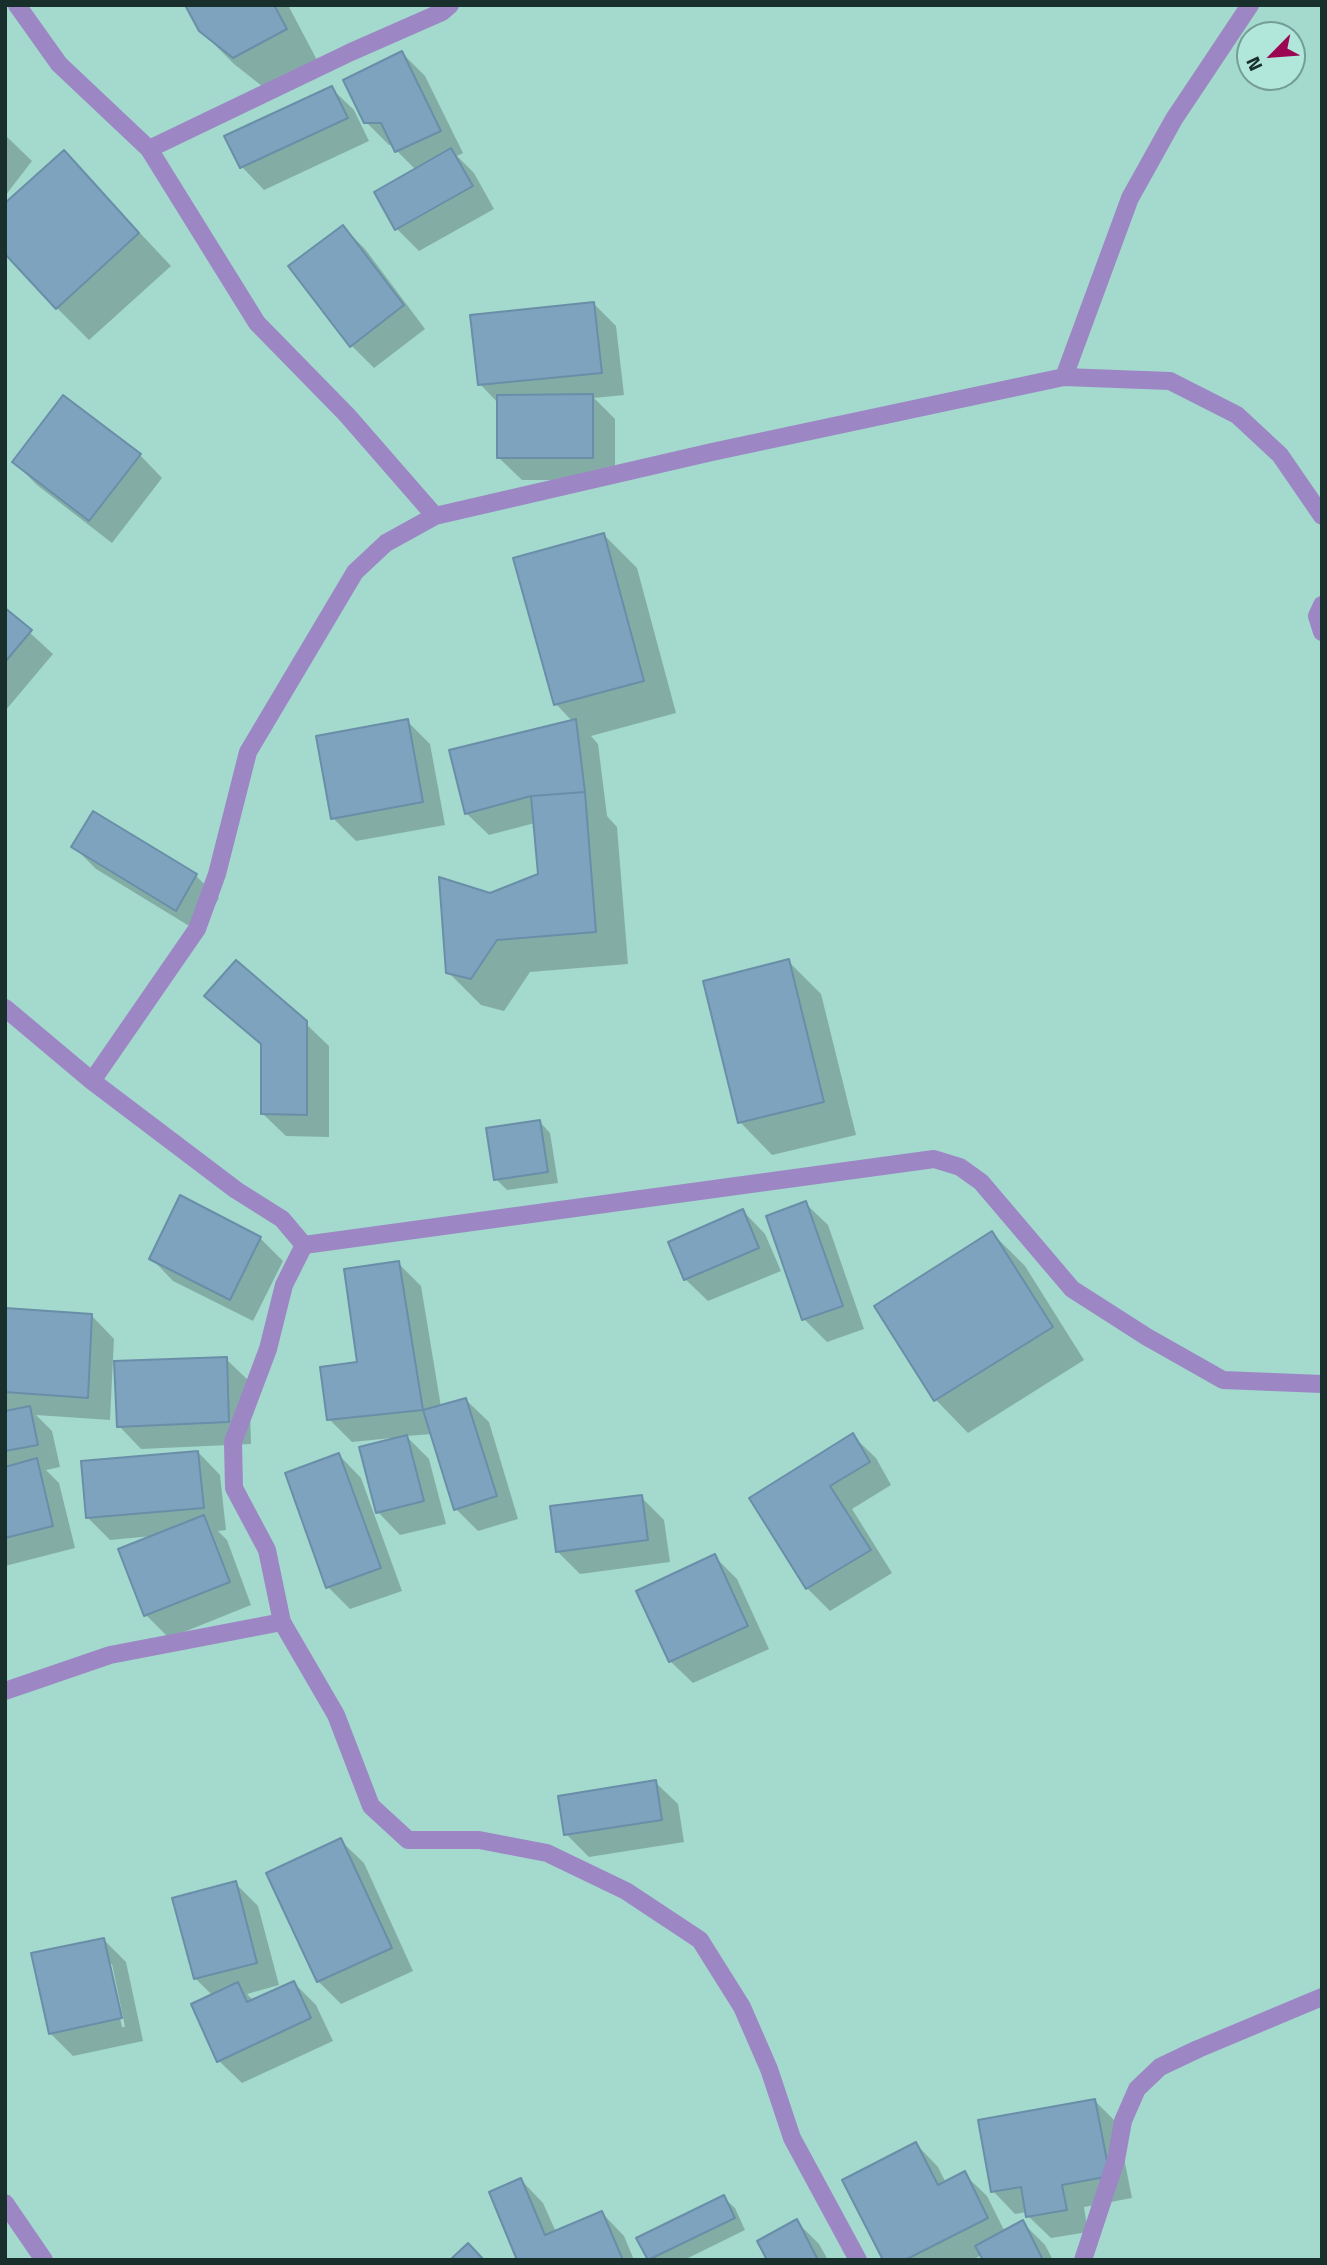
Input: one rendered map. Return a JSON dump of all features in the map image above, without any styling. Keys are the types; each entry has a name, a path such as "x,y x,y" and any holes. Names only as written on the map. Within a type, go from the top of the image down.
{"street":[{"path":"17,5 59,64 149,149 257,323 347,415 435,516"},
{"path":"149,149 351,52 442,12 450,5"},
{"path":"1064,377 1130,198 1174,119 1250,5"},
{"path":"92,1081 197,929 217,874 248,752 355,572 386,542 435,516 712,452 1064,377 1170,382 1237,415 1280,454 1322,516"},
{"path":"1322,605 1317,616 1322,632"},
{"path":"5,1008 92,1081 236,1190 282,1219 304,1245"},
{"path":"304,1245 934,1159 960,1167 981,1182 1072,1289 1147,1337 1223,1380 1322,1384"},
{"path":"304,1245 285,1285 268,1349 233,1442 234,1488 267,1550 282,1622 337,1715 372,1806 408,1840 480,1840 547,1853 626,1891 700,1940 742,2007 769,2069 792,2138 858,2260"},
{"path":"5,1691 110,1655 282,1622"},
{"path":"1083,2260 1116,2160 1123,2122 1137,2089 1160,2067 1322,1997"},
{"path":"5,2203 44,2260"}],"building":[{"path":"185,5 274,5 287,29 233,58 199,31"},
{"path":"402,51 441,131 395,152 381,123 364,123 343,80"},
{"path":"332,86 348,118 240,168 224,136"},
{"path":"451,148 473,186 395,230 374,192"},
{"path":"64,150 139,233 56,309 5,254 5,203"},
{"path":"343,225 404,305 350,347 288,266"},
{"path":"594,302 602,373 478,385 470,315"},
{"path":"593,394 593,458 497,458 497,395"},
{"path":"63,395 141,454 89,521 12,462"},
{"path":"604,533 644,681 554,705 513,558"},
{"path":"5,608 32,630 5,662"},
{"path":"408,719 423,802 331,819 316,736"},
{"path":"576,719 585,792 531,796 465,814 449,750"},
{"path":"585,792 596,932 497,940 471,979 446,973 439,877 490,893 538,874 531,796"},
{"path":"93,811 197,874 176,911 71,847"},
{"path":"789,959 824,1102 738,1123 703,981"},
{"path":"236,960 307,1021 307,1115 261,1114 261,1044 204,996"},
{"path":"540,1120 548,1172 494,1180 486,1128"},
{"path":"180,1195 261,1237 230,1300 149,1259"},
{"path":"806,1201 843,1306 802,1320 766,1216"},
{"path":"743,1209 759,1248 684,1280 668,1242"},
{"path":"992,1231 1053,1327 934,1401 874,1306"},
{"path":"399,1261 423,1410 327,1420 320,1367 357,1362 344,1269"},
{"path":"5,1308 92,1314 88,1398 5,1392"},
{"path":"227,1357 229,1422 117,1427 114,1361"},
{"path":"466,1398 497,1496 454,1510 423,1410"},
{"path":"30,1406 38,1445 5,1451 5,1411"},
{"path":"853,1433 870,1462 830,1486 871,1550 806,1589 749,1498"},
{"path":"407,1435 424,1501 376,1513 359,1447"},
{"path":"198,1451 204,1508 86,1518 81,1461"},
{"path":"339,1453 381,1568 326,1588 285,1473"},
{"path":"37,1458 53,1526 5,1538 5,1467"},
{"path":"642,1495 648,1540 556,1552 550,1506"},
{"path":"204,1515 230,1582 144,1616 118,1549"},
{"path":"715,1554 748,1626 669,1662 636,1591"},
{"path":"656,1780 662,1820 564,1835 558,1796"},
{"path":"341,1838 392,1948 317,1982 266,1873"},
{"path":"236,1881 257,1963 194,1979 172,1898"},
{"path":"104,1938 122,2018 49,2034 31,1953"},
{"path":"294,1981 311,2018 217,2062 191,2004 238,1982 247,2002"},
{"path":"1095,2099 1110,2176 1062,2185 1067,2210 1026,2217 1021,2187 991,2192 978,2120"},
{"path":"916,2142 938,2185 965,2171 988,2218 905,2260 883,2260 842,2180"},
{"path":"521,2178 545,2235 602,2211 623,2260 517,2260 489,2192"},
{"path":"724,2195 735,2218 648,2260 636,2238"},
{"path":"797,2219 818,2260 767,2260 757,2241"},
{"path":"1023,2220 1043,2260 983,2260 975,2246"},
{"path":"468,2243 484,2260 450,2260"}]}
